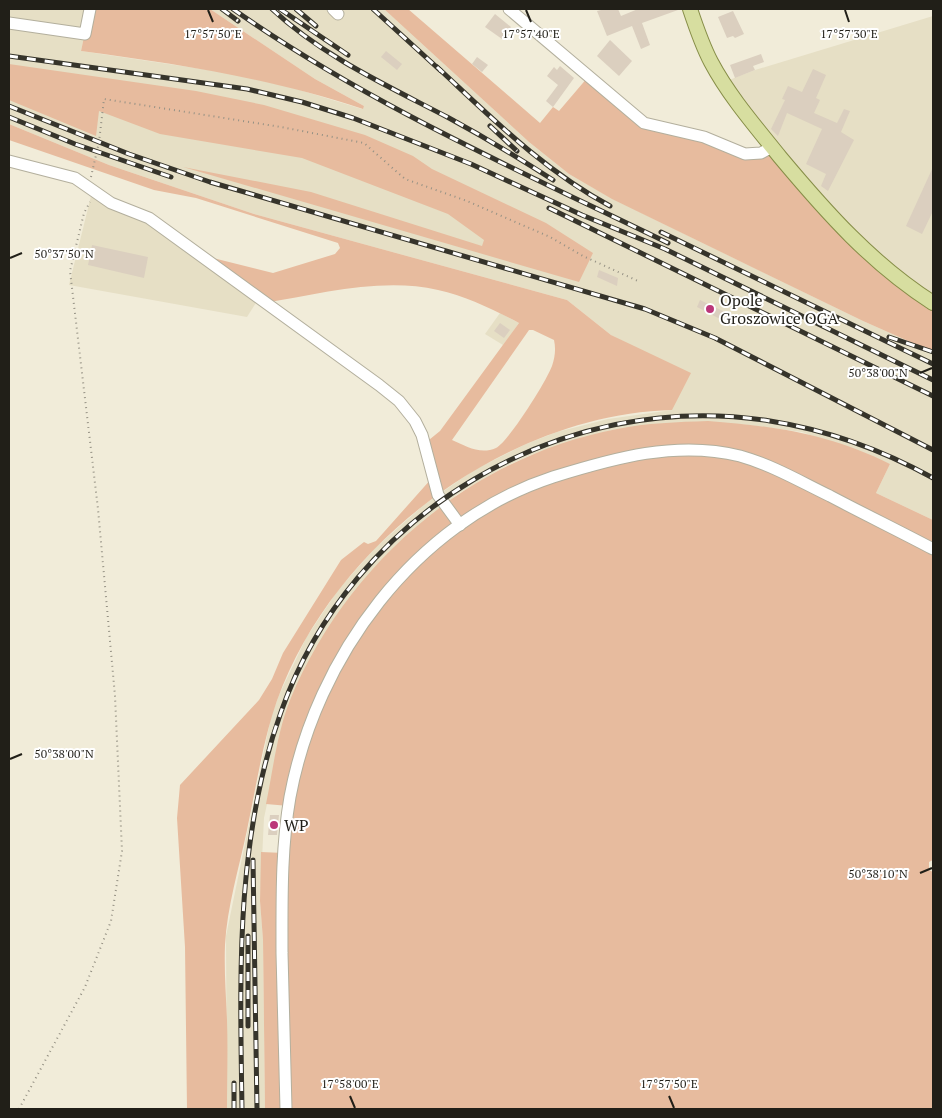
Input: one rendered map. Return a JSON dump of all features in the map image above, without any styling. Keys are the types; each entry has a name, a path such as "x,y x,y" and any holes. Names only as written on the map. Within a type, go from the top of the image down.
{"main road":[{"path":"690,9 712,64 772,147 857,244 883,268 933,303"}],"street":[{"path":"9,23 85,34 90,9"},
{"path":"509,9 644,122 710,139 745,154 761,153 772,147"},
{"path":"9,161 75,178 93,188 111,203 149,218 399,401 419,429 435,488 460,525"},
{"path":"286,1109 282,904 288,812 297,769 321,699 346,650 385,595 410,567 460,525 526,488 576,470 648,452 699,450 723,453 755,461 791,476 933,549"}],"path":[{"path":"19,1109 85,987 105,938 111,921 122,851 115,696 98,508 70,271 84,213 93,188 93,160 99,142 104,99 281,126 364,143 405,179 468,201 550,237 583,256 638,281"}],"shaded area":[{"path":"9,9 90,9 81,51 229,73 290,87 362,109 364,106 315,79 210,9 384,9 529,142 569,174 613,199 863,321 933,352 933,520 876,493 890,464 802,432 741,424 618,429 583,437 531,455 506,466 456,495 316,649 289,702 264,818 260,901 263,940 265,1109 227,1109 226,936 271,717 279,695 306,638 338,590 376,547 425,504 474,470 526,444 557,432 608,419 672,410 640,350 611,335 567,300 254,214 109,165 9,124"},
{"path":"90,9 210,9 315,79 364,106 363,109 258,80 153,61 81,51"},
{"path":"384,9 408,9 540,123 553,107 559,111 588,77 633,115 737,151 772,147 823,206 933,303 933,352 863,321 612,199 569,174 529,142"},
{"path":"933,16 933,303 883,268 724,82 755,70"},
{"path":"9,64 196,91 264,105 365,135 413,156 432,169 546,223 593,253 579,282 183,167 311,192 482,246 484,240 448,214 302,158 160,134 99,111 96,136 9,100"},
{"path":"9,124 109,165 254,214 567,300 611,335 691,373 672,410 614,417 585,423 557,432 503,455 453,484 394,530 367,557 320,615 301,647 285,681 272,716 261,758 231,902 226,931 225,954 227,1109 187,1109 185,947 177,818 180,785 259,700 272,679 283,653 341,560 364,542 368,544 376,541 432,478 424,444 440,431 519,323 490,308 459,296 417,286 395,285 351,288 264,303 197,254 273,273 335,254 340,248 338,243 196,198 154,190 9,140","holes":["529,330 554,340 554,356 552,366 543,385 518,423 502,443 490,450 473,449 452,440"]},
{"path":"93,188 149,218 259,298 247,317 69,285"},
{"path":"500,313 519,323 503,345 485,334"},
{"path":"708,421 801,433 845,445 890,464 876,493 933,520 933,860 929,862 929,870 933,872 933,1109 265,1109 263,940 260,901 261,852 284,853 289,806 266,804 279,738 290,700 314,650 344,604 380,561 420,524 464,491 512,464 563,443 628,427"}],"building":[{"path":"618,9 621,16 638,9 678,10 642,23 650,45 641,49 632,26 607,36 597,11"},
{"path":"733,11 744,34 735,38 733,36 727,38 718,17"},
{"path":"495,14 511,27 502,39 485,27"},
{"path":"610,40 632,61 619,76 597,56"},
{"path":"386,51 402,64 397,70 381,57"},
{"path":"761,54 764,62 753,66 755,70 735,78 730,65"},
{"path":"477,57 488,65 482,72 472,64"},
{"path":"560,66 574,78 553,107 546,101 558,85 547,76 554,67 557,70"},
{"path":"813,69 826,75 816,98 820,100 814,113 837,123 844,109 850,111 841,132 854,140 828,191 821,186 826,174 806,164 822,129 787,113 778,136 771,129 785,100 782,99 788,86 802,92"},
{"path":"933,167 933,211 922,234 906,226"},
{"path":"92,245 148,257 144,278 88,265"},
{"path":"599,270 618,278 617,286 597,277"},
{"name":"Opole Groszowice OGA","path":"700,300 723,311 720,319 697,307"},
{"path":"500,323 510,330 504,338 494,331"},
{"name":"WP","path":"270,815 279,815 277,835 268,835"}],"railway":[{"path":"222,9 238,21"},
{"path":"233,9 337,76 391,106 446,135 668,243"},
{"path":"272,9 291,26 334,56 379,82 449,118 553,180"},
{"path":"280,9 348,55"},
{"path":"296,9 316,26"},
{"path":"373,9 441,71"},
{"path":"9,56 247,89 302,102 353,118 471,164 582,215 665,249 933,380"},
{"path":"437,67 540,160 610,206"},
{"path":"9,106 129,154 210,182 645,309 715,338 933,450"},
{"path":"9,117 75,144 171,177"},
{"path":"490,126 517,151"},
{"path":"549,208 933,396"},
{"path":"661,232 933,364"},
{"path":"889,337 933,352"},
{"path":"242,1109 241,959 243,909 255,809 266,760 281,712 314,641 358,578 412,524 474,479 542,446 616,425 692,416 770,421 813,430 854,442 933,478"},
{"path":"253,860 257,1109"},
{"path":"248,936 248,1026"},
{"path":"234,1083 234,1109"}],"place":[{"name":"Opole Groszowice OGA","path":"710,309"},
{"name":"WP","path":"274,825"}]}
